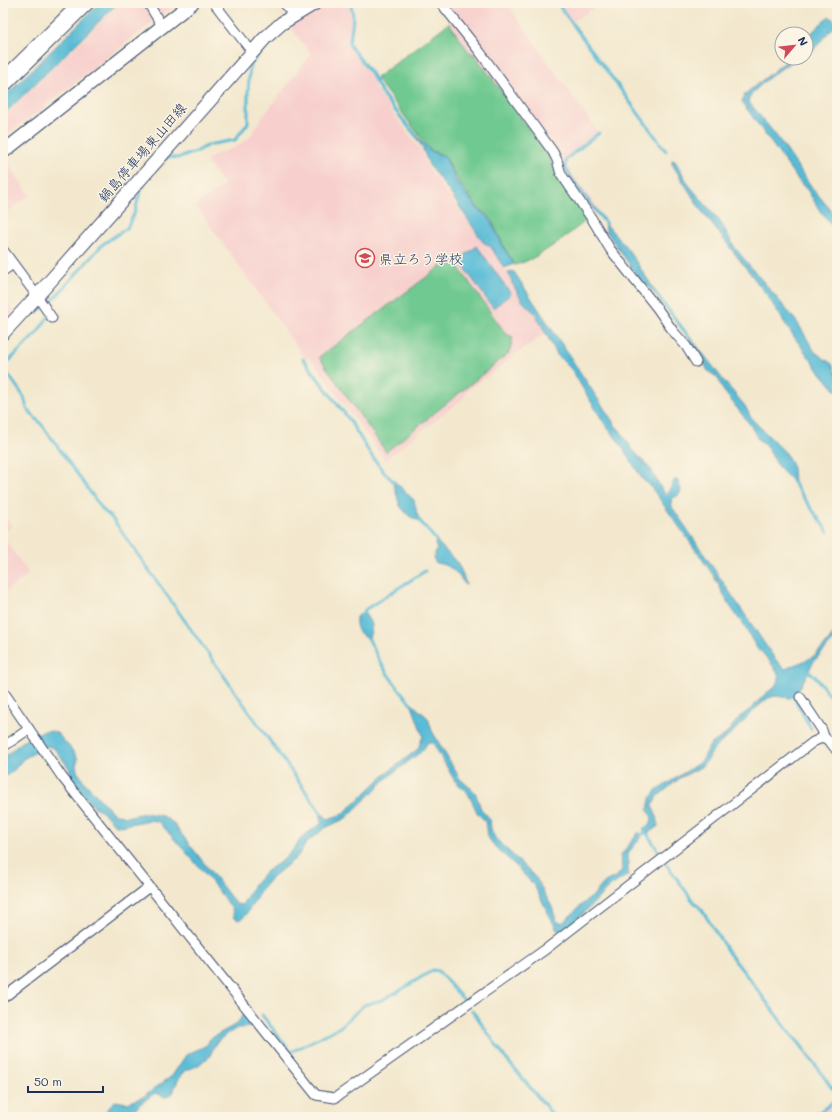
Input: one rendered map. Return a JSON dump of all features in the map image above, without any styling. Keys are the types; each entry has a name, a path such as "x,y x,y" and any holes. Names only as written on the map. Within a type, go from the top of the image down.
{"main road":[{"path":"3,152 192,3"},
{"name":"鍋島停車場東山田線","path":"3,333 45,308 252,52 282,23 315,3"}],"street":[{"path":"3,77 78,3"},
{"path":"3,89 90,3"},
{"path":"148,3 162,26"},
{"path":"214,3 252,52"},
{"path":"284,3 294,16"},
{"path":"441,3 480,52 553,152 558,160 561,174 592,219 610,249 686,346 696,362"},
{"path":"3,250 45,308"},
{"path":"3,271 13,264"},
{"path":"3,691 62,777 316,1095 335,1098 546,949 813,742 824,737"},
{"path":"800,697 822,730 824,737 837,751"},
{"path":"3,746 31,732"},
{"path":"3,998 149,886"}],"shaded area":[{"path":"120,3 177,3 34,115 3,137 3,117"},
{"name":"県立ろう学校","path":"326,3 348,3 350,7 351,21 346,43 376,83 374,87 422,152 427,166 483,242 491,247 511,278 512,283 523,302 535,313 546,332 466,392 465,397 385,460 313,361 305,358 196,206 224,185 206,161 217,154 236,147 249,138 261,119 311,54 289,25"},
{"path":"444,3 506,3 599,133 566,159 567,167 599,210 535,257 523,263 515,265 505,249 490,217 478,208 458,181 445,156 430,150 376,78 456,18"},
{"path":"557,3 601,3 571,23"},
{"path":"8,163 30,196 3,214 3,166"},
{"path":"3,297 16,314 3,328"},
{"path":"3,514 12,526 3,533"},
{"path":"3,537 29,574 3,593"},
{"path":"837,1100 837,1117 815,1117 836,1101"}],"green space":[{"path":"449,23 469,52 474,54 547,153 556,174 587,220 534,258 515,265 505,249 490,217 478,208 458,181 445,156 430,150 376,78"},
{"path":"452,258 506,334 513,337 509,353 386,452 319,357"}],"water":[{"path":"100,3 118,3 3,115 3,98"},
{"path":"829,16 837,23 814,49 814,30"},
{"path":"780,66 785,66 762,83 751,95 748,101 778,138 813,189 829,208 837,222 837,231 820,211 808,191 798,180 742,102 745,94"},
{"path":"414,133 430,151 445,157 456,181 477,208 489,218 505,250 514,264 504,268 491,247 483,242 449,191 429,165 423,149"},
{"path":"672,160 675,161 689,185 721,223 735,248 797,322 815,352 832,364 837,376 837,392 816,367 790,331 767,295 701,210 672,164"},
{"path":"604,222 627,248 659,297 641,281 606,231"},
{"path":"477,246 511,294 493,308 459,260"},
{"path":"511,271 514,272 617,428 632,449 651,470 663,492 667,495 675,479 678,481 681,490 679,495 671,499 672,507 775,659 782,667 786,669 812,657 837,630 837,637 814,661 797,693 790,698 775,696 768,698 712,751 708,760 701,767 680,778 658,796 652,806 657,817 658,826 647,834 643,829 651,823 652,817 648,810 650,799 656,791 702,761 710,745 725,735 740,717 752,708 765,694 774,688 779,679 777,671 762,652 756,647 746,629 728,603 714,576 649,484 643,480 619,442 606,426 571,369 558,356 535,313 523,302 512,283 508,273"},
{"path":"688,334 745,406 751,418 786,453 793,468 794,483 779,468 767,447 758,439 751,426 723,390 718,378 708,371 699,353 686,335"},
{"path":"392,479 414,500 417,514 421,522 409,516 400,506"},
{"path":"436,540 455,560 464,578 466,586 454,570 442,564 436,563 433,558 437,549 435,544"},
{"path":"362,613 365,614 372,625 369,639 360,633 356,624 356,617"},
{"path":"411,703 428,718 432,731 460,779 475,792 481,809 490,819 491,829 495,838 536,878 552,907 556,920 560,923 564,922 582,904 592,897 605,882 617,876 622,870 621,855 639,832 641,837 628,853 628,875 609,887 582,915 560,931 557,930 534,885 496,848 487,836 485,821 478,814 468,793 455,781 433,743 428,742 422,751 386,779 346,818 325,828 307,842 297,857 270,879 261,890 245,916 240,920 234,918 232,909 208,877 159,822 150,820 120,826 114,824 105,814 91,804 70,777 71,774 69,768 54,748 47,746 23,759 13,771 3,778 3,758 14,748 36,734 44,731 51,731 58,734 77,756 77,771 85,783 113,813 125,817 146,813 162,816 172,822 236,904 242,905 254,885 265,872 282,861 293,850 302,837 322,823 320,811 328,819 343,814 382,777 418,749 423,736"},
{"path":"243,1014 255,1027 237,1028 217,1041 209,1057 197,1066 184,1071 177,1082 173,1093 165,1097 155,1093 140,1104 132,1114 127,1117 104,1117 104,1113 115,1101 127,1103 143,1097 172,1076 186,1055 207,1045 210,1039 238,1023"}],"waterway":[{"path":"318,8 324,3"},
{"path":"350,3 353,18 349,44 372,75 383,95 416,136"},
{"path":"557,3 666,151"},
{"path":"166,159 167,157 177,158 196,152 208,145 235,140 248,123 250,65 258,56"},
{"path":"599,133 566,159 565,167 574,182 606,224"},
{"path":"22,320 47,306 103,244 127,228 135,212 141,188 143,186"},
{"path":"657,295 689,337"},
{"path":"48,317 37,333 3,367 24,397 27,409 42,425 103,510 112,518 321,813"},
{"path":"3,342 9,335"},
{"path":"303,359 348,418 371,455 383,471 394,482"},
{"path":"792,481 828,532"},
{"path":"419,520 436,540"},
{"path":"361,615 366,609 425,571"},
{"path":"368,637 387,673 412,705"},
{"path":"807,671 814,675 837,705"},
{"path":"792,694 811,729"},
{"path":"637,838 647,831"},
{"path":"646,832 659,852"},
{"path":"666,864 693,901 702,910 728,952 789,1032 800,1044 837,1095"},
{"path":"262,1015 291,1052 340,1027 364,1005 382,1000 433,970 438,971 463,999"},
{"path":"472,1010 506,1059 554,1117"},
{"path":"813,1117 837,1099"}],"place":[{"name":"県立ろう学校","path":"365,258"}]}
